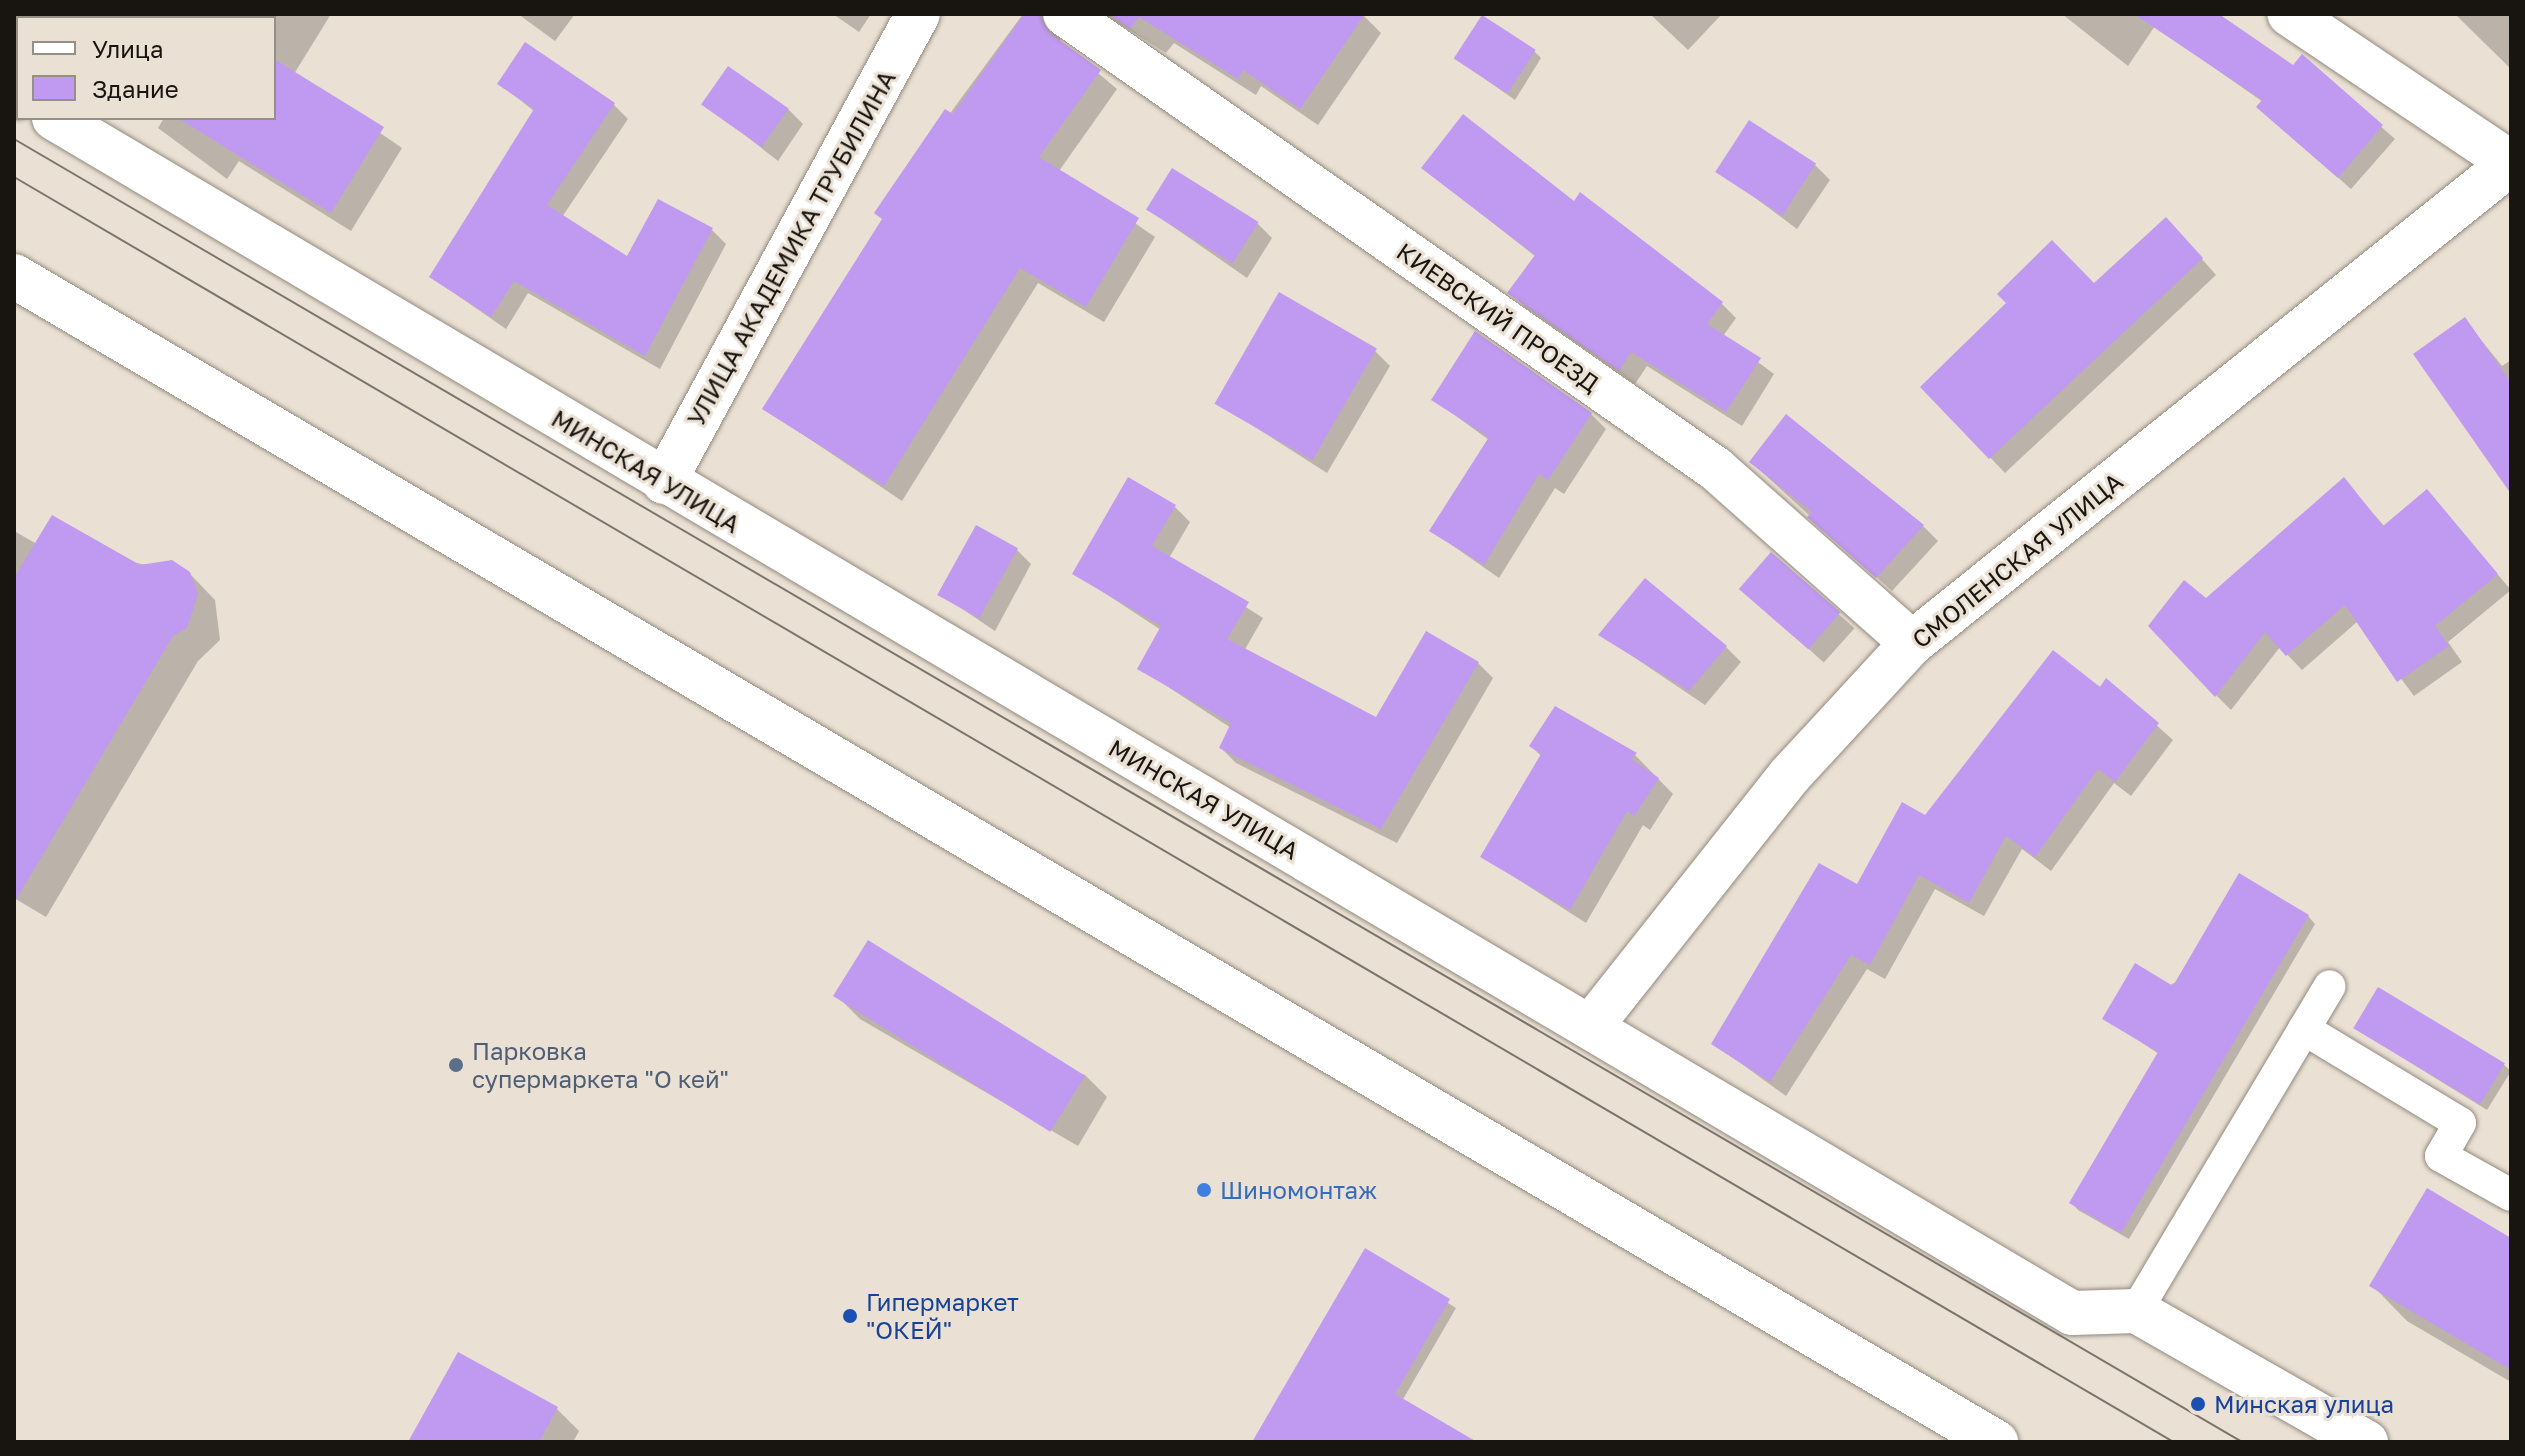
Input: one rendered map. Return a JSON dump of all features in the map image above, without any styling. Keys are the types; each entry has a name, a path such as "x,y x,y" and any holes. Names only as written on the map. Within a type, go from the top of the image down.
{"street":[{"name":"УЛИЦА АКАДЕМИКА ТРУБИЛИНА","path":"664,482 918,14"},
{"name":"КИЕВСКИЙ ПРОЕЗД","path":"1065,14 1716,469 1912,643"},
{"path":"2289,14 2511,163"},
{"name":"МИНСКАЯ УЛИЦА","path":"57,120 2072,1313 2136,1311"},
{"name":"СМОЛЕНСКАЯ УЛИЦА","path":"1591,1026 1790,775 1912,643 2511,163"},
{"path":"14,276 1996,1442"},
{"path":"2136,1311 2366,1442"}],"lane":[{"path":"2136,1311 2330,986"},
{"path":"2304,1029 2460,1123 2441,1156 2511,1195"}],"building":[{"path":"1024,14 1040,14 1051,34 1101,70 1039,157 1139,218 1086,307 1020,268 884,486 762,409 882,219 874,213 945,109 953,114"},
{"path":"1109,14 1365,14 1300,109 1243,70 1238,79 1139,17 1130,29"},
{"path":"2134,14 2219,14 2293,65 2302,54 2383,125 2338,178 2256,107 2262,100"},
{"path":"1482,15 1536,50 1507,93 1454,59"},
{"path":"525,42 615,103 547,205 627,256 658,199 713,228 645,356 514,281 491,317 429,277 534,109 497,84"},
{"path":"276,60 384,127 331,213 181,120 276,120"},
{"path":"728,66 789,108 762,147 701,105"},
{"path":"1463,114 1574,201 1580,192 1723,302 1707,324 1761,358 1726,412 1631,352 1619,371 1507,293 1535,255 1421,168"},
{"path":"1749,120 1816,164 1782,216 1715,172"},
{"path":"1172,168 1259,222 1233,264 1146,210"},
{"path":"2166,217 2203,258 1989,459 1920,387 2006,303 1997,294 2052,240 2094,283"},
{"path":"1279,292 1377,348 1312,460 1214,404"},
{"path":"2465,317 2511,383 2511,494 2413,354"},
{"path":"1475,331 1592,413 1548,480 1539,474 1484,565 1429,531 1489,437 1431,400"},
{"path":"1786,414 1924,525 1876,578 1807,517 1812,512 1749,462"},
{"path":"1128,477 1176,505 1152,546 1249,602 1227,639 1376,717 1426,631 1479,662 1381,829 1219,748 1231,723 1137,669 1161,626 1072,574"},
{"path":"2344,477 2383,526 2427,489 2498,574 2435,626 2449,646 2397,682 2345,605 2286,656 2265,632 2215,697 2148,626 2184,580 2206,598"},
{"path":"52,515 140,565 172,560 190,572 198,594 187,628 173,636 14,903 14,578"},
{"path":"976,525 1018,548 979,618 937,595"},
{"path":"1771,552 1840,612 1808,649 1739,589"},
{"path":"1645,578 1727,646 1689,691 1598,635"},
{"path":"2053,650 2100,687 2106,678 2159,723 2115,782 2098,769 2035,857 2006,836 1969,903 1919,875 1870,965 1851,955 1770,1082 1711,1044 1819,863 1857,884 1902,802 1925,815"},
{"path":"1555,706 1637,753 1631,759 1659,778 1634,816 1627,811 1570,910 1480,857 1541,754 1529,746"},
{"path":"2239,873 2309,915 2121,1233 2069,1203 2158,1052 2102,1019 2135,963 2173,986"},
{"path":"868,940 1085,1076 1050,1132 833,996"},
{"path":"2378,987 2505,1063 2480,1104 2353,1028"},
{"path":"2427,1188 2511,1238 2511,1370 2369,1286"},
{"path":"1365,1248 1450,1299 1395,1394 1477,1442 1252,1442"},
{"path":"458,1352 558,1407 539,1442 408,1442"}],"tram line":[{"path":"14,139 2242,1442"},
{"path":"14,177 2174,1442"}],"place":[{"name":"Парковка супермаркета \"О кей\"","path":"456,1065"},
{"name":"Шиномонтаж","path":"1204,1190"},
{"name":"Гипермаркет \"ОКЕЙ\"","path":"850,1316"},
{"name":"Минская улица","path":"2198,1404"}]}
